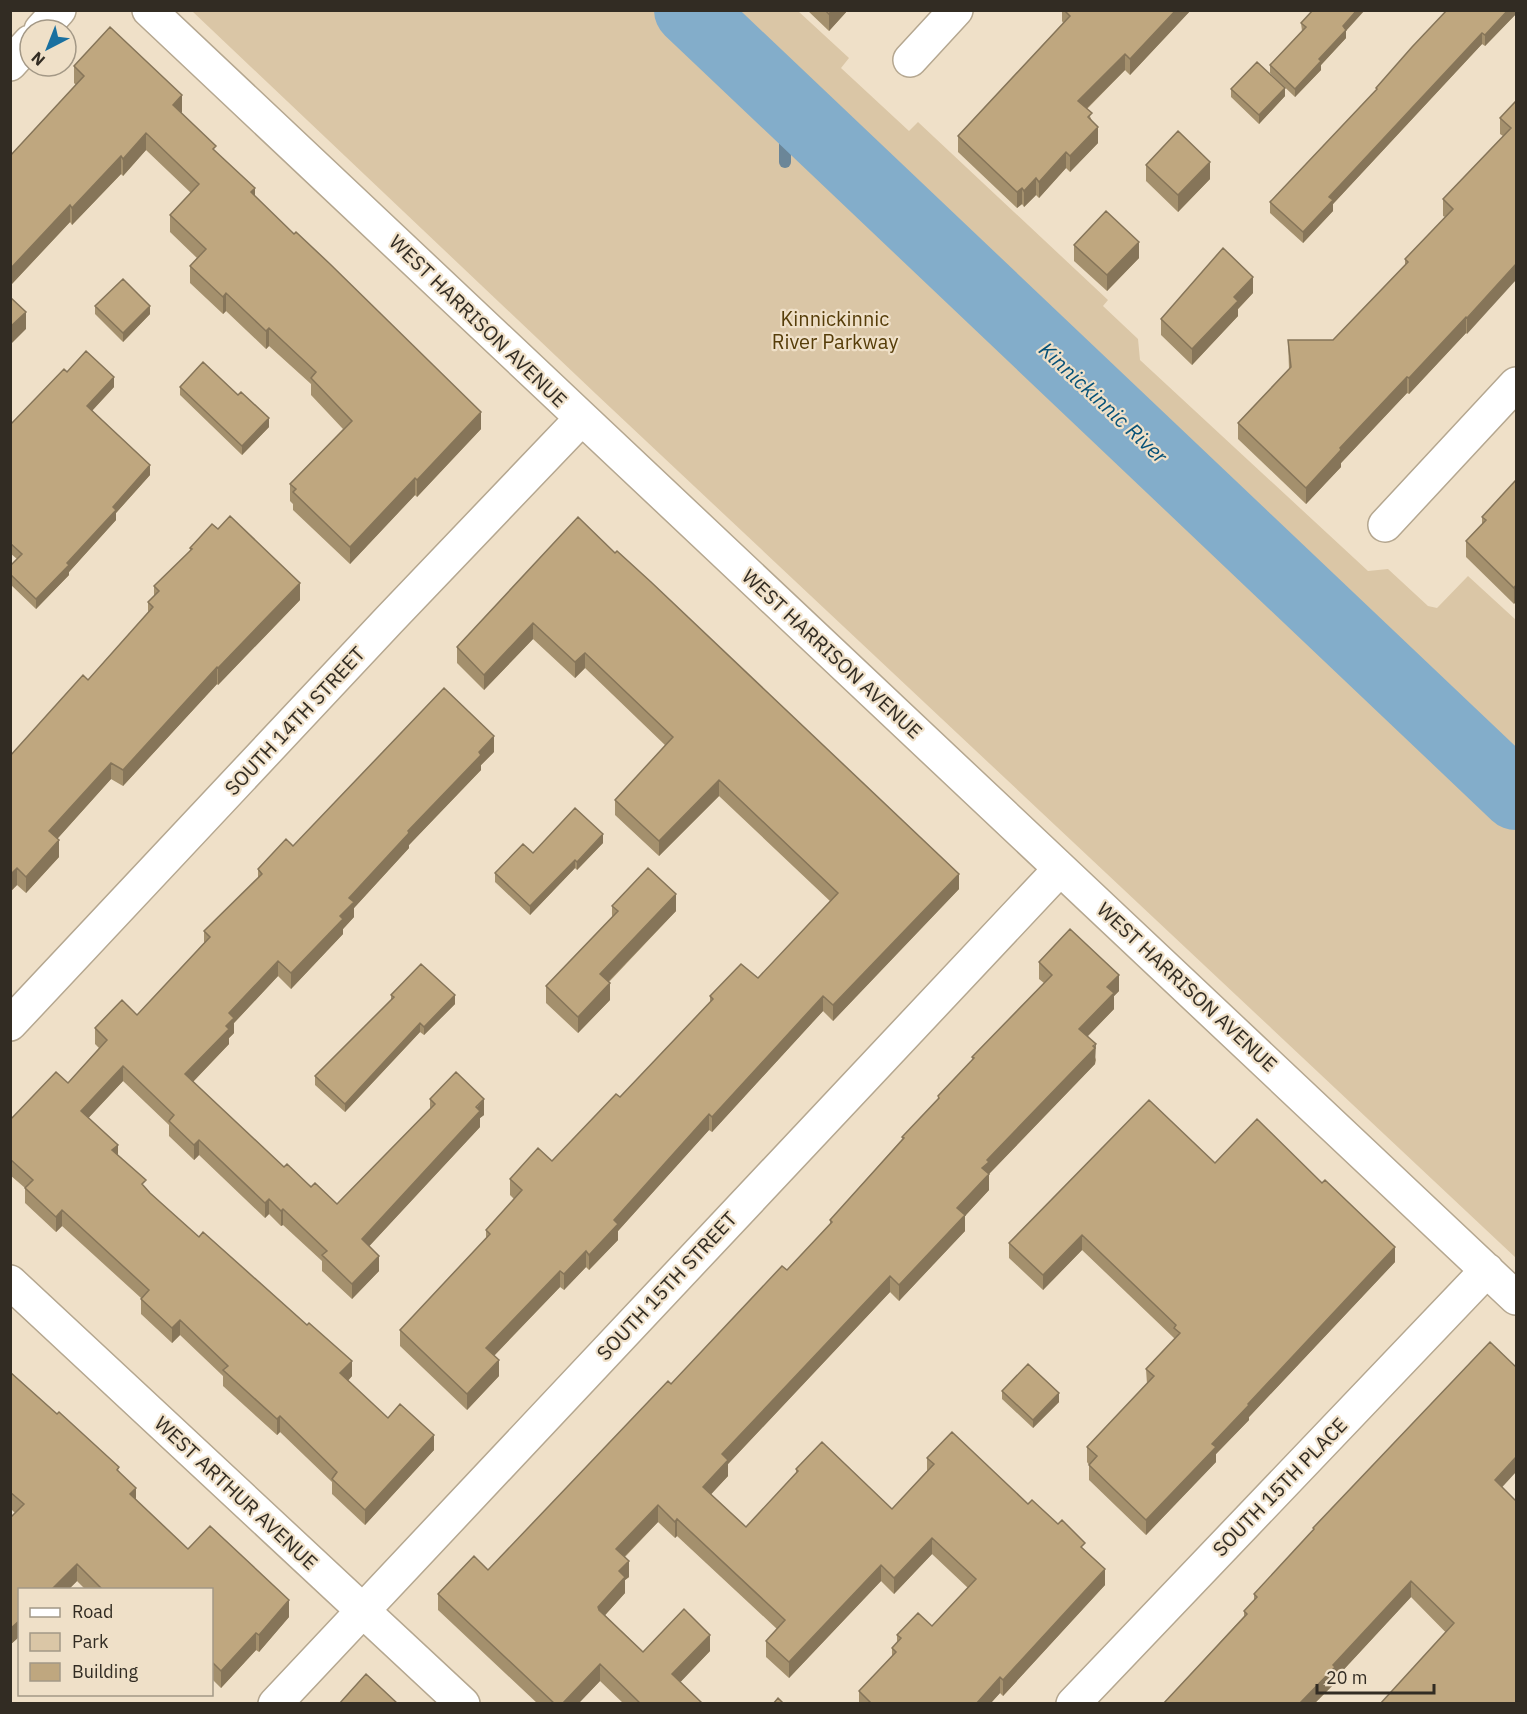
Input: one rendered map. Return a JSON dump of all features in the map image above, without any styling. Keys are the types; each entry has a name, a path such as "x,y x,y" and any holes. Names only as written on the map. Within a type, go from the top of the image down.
{"street":[{"name":"WEST HARRISON AVENUE","path":"148,10 1516,1298"},
{"path":"910,60 956,10"},
{"path":"1385,525 1516,384"},
{"name":"SOUTH 14TH STREET","path":"10,1024 581,419"},
{"name":"SOUTH 15TH STREET","path":"275,1704 1060,869"},
{"name":"SOUTH 15TH PLACE","path":"1073,1704 1487,1270"},
{"name":"WEST ARTHUR AVENUE","path":"10,1282 463,1704"}],"green space":[{"name":"Kinnickinnic River Parkway","path":"192,11 798,11 849,58 841,68 909,131 918,122 1108,300 1103,306 1138,339 1140,360 1368,571 1388,569 1428,606 1437,608 1468,576 1516,620 1516,1258 596,394"}],"building":[{"path":"1067,10 1176,10 1130,59 1125,54 1078,101 1092,113 1088,117 1098,127 1070,156 1066,152 1039,182 1036,178 1024,191 1022,188 1017,192 958,136 1070,16"},
{"path":"1313,10 1357,10 1343,26 1346,30 1295,89 1270,65 1306,27 1301,23"},
{"path":"1447,10 1508,10 1485,35 1482,33 1329,197 1333,200 1303,232 1270,202 1377,89"},
{"path":"110,27 182,95 173,105 216,146 213,149 255,188 251,192 294,234 296,232 330,264 481,412 350,547 293,492 296,489 290,484 352,421 311,378 316,372 269,328 266,331 226,293 223,297 190,266 206,249 170,215 199,184 146,133 123,159 121,156 72,208 70,205 10,269 10,156 84,76 78,70 78,62"},
{"path":"1257,62 1285,88 1259,115 1231,89"},
{"path":"1516,101 1516,264 1467,318 1340,448 1341,450 1306,488 1238,423 1291,367 1288,340 1333,340 1408,262 1405,259 1453,209 1443,199 1511,128 1500,118"},
{"path":"1178,131 1210,162 1178,195 1146,165"},
{"path":"1106,211 1139,242 1107,275 1074,245"},
{"path":"1223,248 1253,277 1234,297 1238,301 1192,349 1161,319"},
{"path":"123,279 150,306 123,333 95,306"},
{"path":"10,297 26,312 10,327"},
{"path":"86,351 114,377 87,406 150,465 113,507 116,510 67,563 69,565 36,599 10,574 10,566 22,554 10,543 10,425 64,369 67,372"},
{"path":"203,362 238,395 241,392 269,418 242,446 180,387"},
{"path":"1516,480 1516,585 1514,588 1466,541 1486,520 1482,517"},
{"path":"230,516 300,583 217,667 123,770 111,763 49,831 59,840 26,877 17,868 10,875 10,756 83,675 88,680 153,607 148,602 159,591 154,586 192,549 190,548 212,524 218,529"},
{"path":"578,517 615,553 617,551 651,582 959,874 833,1005 823,996 712,1117 709,1114 614,1220 618,1224 589,1255 586,1251 564,1274 560,1271 486,1348 499,1360 467,1394 400,1330 490,1234 486,1230 522,1190 510,1179 538,1148 552,1161 616,1094 620,1097 713,999 710,996 741,964 758,978 838,893 719,780 659,841 615,800 673,737 585,653 575,662 533,623 484,675 457,647"},
{"path":"444,688 494,736 479,752 481,755 408,831 409,833 349,898 354,902 340,916 343,919 291,973 278,961 229,1013 234,1018 226,1026 229,1029 185,1074 284,1167 287,1164 311,1187 315,1183 337,1204 435,1104 430,1099 456,1072 484,1099 476,1107 480,1111 362,1239 379,1256 352,1284 322,1255 327,1251 283,1209 281,1211 269,1199 265,1203 199,1140 194,1145 169,1121 174,1115 123,1066 81,1111 118,1145 112,1150 146,1180 142,1184 150,1193 199,1237 203,1232 307,1325 309,1323 352,1361 340,1373 388,1418 400,1404 434,1435 365,1510 332,1479 337,1472 280,1416 277,1419 223,1370 228,1366 180,1320 172,1328 141,1299 149,1290 62,1210 56,1217 25,1188 33,1180 10,1159 10,1120 56,1072 68,1083 107,1040 95,1028 122,1000 137,1015 210,937 204,931 262,874 258,869 286,839 293,846"},
{"path":"575,808 603,834 530,906 495,873 523,844 533,853"},
{"path":"648,868 676,894 600,974 610,983 578,1017 546,986 618,911 612,906"},
{"path":"1070,929 1119,975 1107,987 1114,993 1079,1029 1096,1044 1093,1046 1095,1048 987,1160 989,1162 982,1168 989,1174 957,1208 965,1215 899,1285 890,1276 722,1454 728,1460 703,1487 746,1527 822,1442 892,1509 934,1464 927,1458 952,1432 1028,1504 1032,1500 1058,1524 1062,1520 1085,1543 1081,1547 1105,1569 1003,1680 1000,1677 976,1704 872,1704 859,1691 896,1652 892,1648 901,1638 897,1635 918,1613 932,1626 976,1579 932,1538 894,1578 881,1565 789,1662 766,1641 785,1620 677,1519 675,1522 658,1505 616,1549 629,1561 619,1571 625,1577 598,1607 643,1652 684,1609 710,1635 672,1674 703,1704 641,1704 600,1664 562,1704 555,1704 438,1594 474,1556 488,1570 668,1381 671,1384 782,1266 787,1270 832,1222 830,1220 974,1058 972,1057 1052,975 1039,962"},
{"path":"421,964 455,995 424,1027 420,1023 345,1104 315,1076 394,997 391,995"},
{"path":"1149,1100 1215,1163 1257,1119 1322,1183 1325,1180 1395,1247 1248,1404 1212,1444 1216,1447 1146,1520 1089,1465 1097,1456 1087,1447 1154,1376 1146,1369 1180,1333 1174,1328 1176,1325 1082,1235 1043,1275 1009,1243"},
{"path":"1490,1342 1516,1367 1516,1457 1495,1480 1516,1501 1516,1704 1380,1704 1454,1623 1411,1581 1299,1704 1163,1704 1247,1614 1244,1611 1257,1597 1254,1594 1313,1528"},
{"path":"1028,1364 1059,1393 1033,1420 1002,1391"},
{"path":"10,1372 57,1414 59,1412 119,1467 117,1470 136,1488 130,1494 188,1549 210,1526 289,1600 259,1635 256,1633 221,1671 213,1663 213,1588 101,1588 77,1564 53,1588 18,1588 18,1622 10,1629 10,1518 24,1504 10,1492"},
{"path":"366,1674 398,1704 339,1704"},
{"path":"778,1698 784,1704 773,1704"}],"waterway":[{"name":"Kinnickinnic River","path":"689,10 1516,795"},
{"path":"785,101 785,162"}]}
